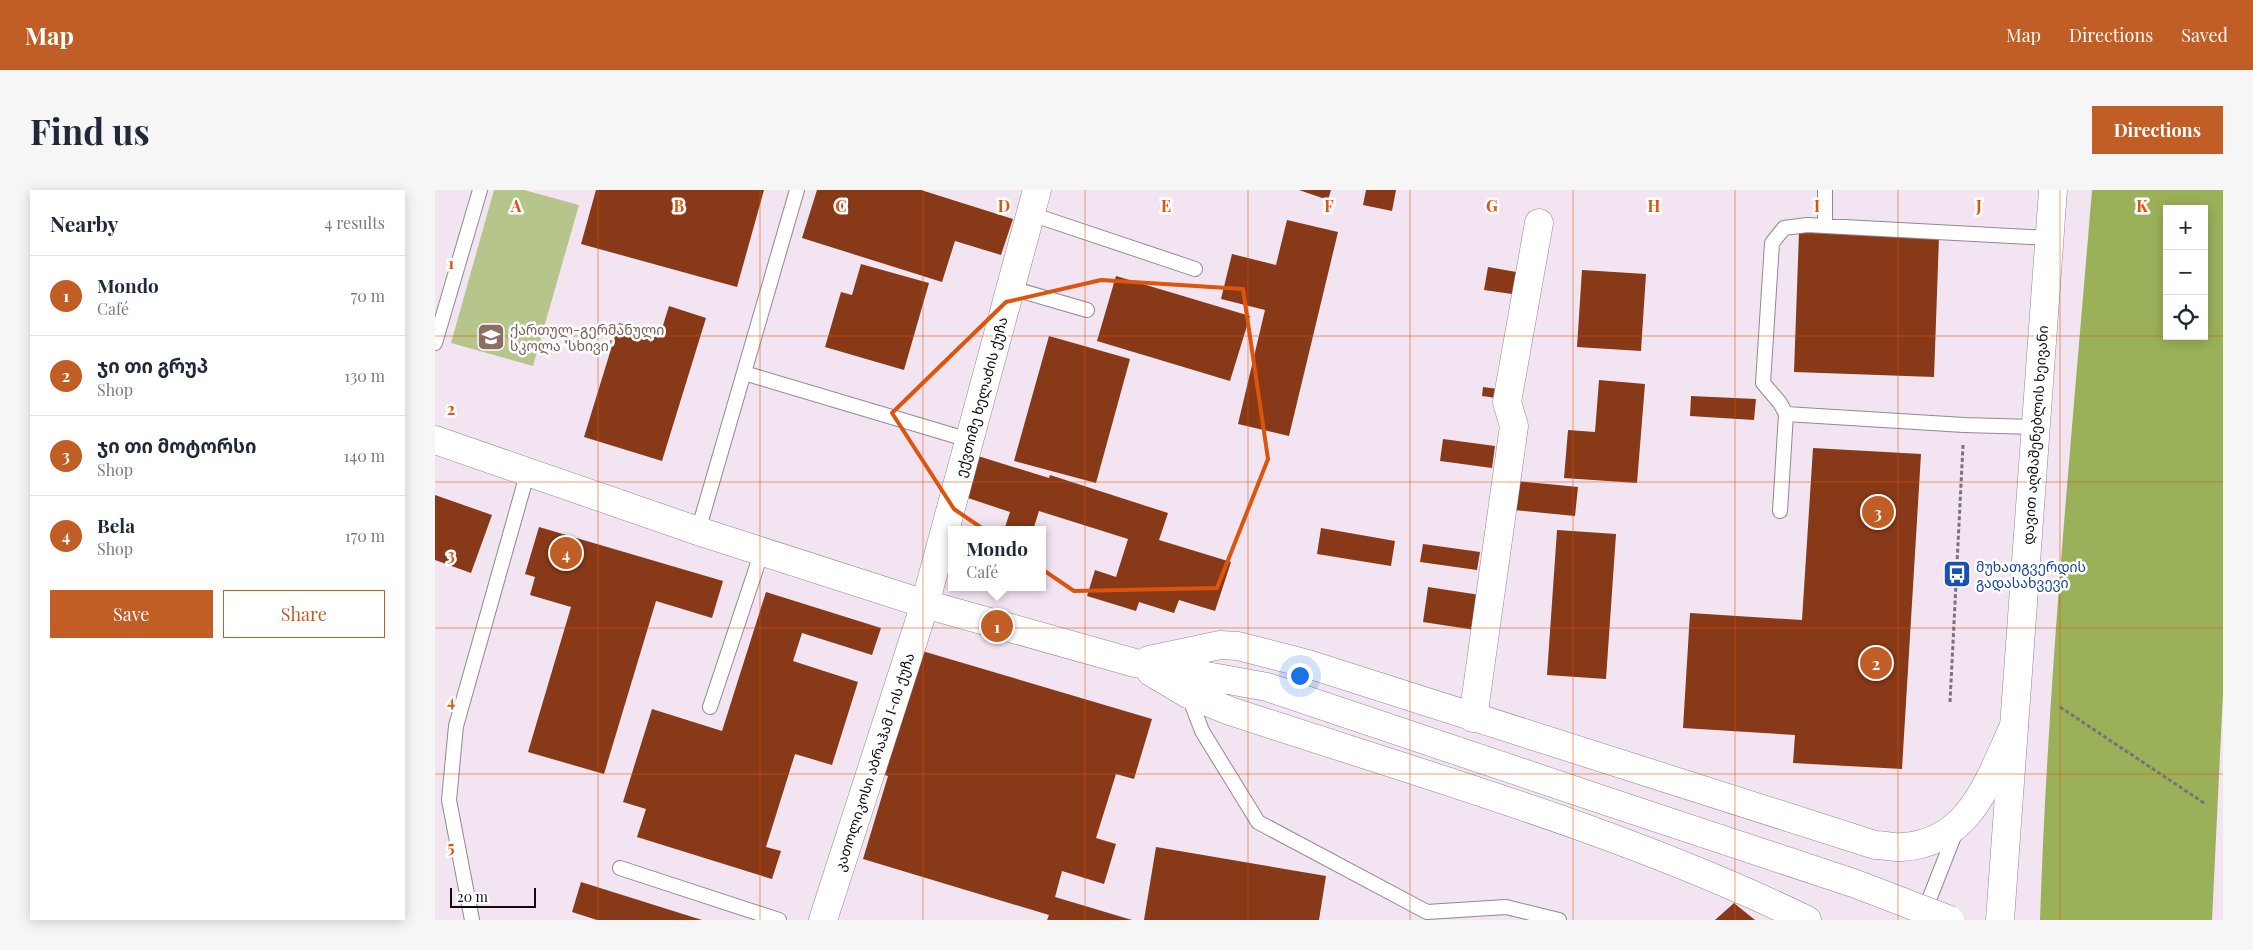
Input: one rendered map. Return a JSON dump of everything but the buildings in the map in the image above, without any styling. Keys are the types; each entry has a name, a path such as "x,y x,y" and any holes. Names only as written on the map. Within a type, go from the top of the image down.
{"main road":[{"name":"დავით აღმაშენებლის ხეივანი","path":"2000,920 2053,190"},
{"name":"ექვთიმე ხელაძის ქუჩა","path":"925,604 1034,202"},
{"path":"1473,718 1513,426 1507,402 1539,223"},
{"path":"435,440 698,531 925,604 1135,663 1267,687 1855,884 1950,920"},
{"name":"კათოლიკოსი აბრაჰამ I-ის ქუჩა","path":"823,920 925,604"},
{"path":"1135,663 1220,645 1238,646 1308,664 1875,845 1902,847 1929,842 1958,826 1976,806 2014,726"},
{"path":"1135,663 1188,694 1230,711 1611,837 1752,894 1807,920"}],"lane":[{"path":"435,342 480,190"},
{"path":"698,531 797,190"},
{"path":"1825,190 1825,226"},
{"path":"1034,202 1195,269"},
{"path":"1780,511 1786,414 1780,403 1763,383 1772,244 1784,228 1807,225 2049,238"},
{"path":"1011,288 1087,310"},
{"path":"744,373 969,440"},
{"path":"1786,414 1965,426 2035,427"},
{"path":"472,920 449,800 456,726 528,472"},
{"path":"710,707 762,551"},
{"path":"1188,694 1202,731 1258,822 1427,912 1506,907 1559,920"},
{"path":"1921,920 1958,826"},
{"path":"620,868 779,920"}],"path":[{"path":"1950,702 1965,426"},
{"path":"2060,707 2204,802"}],"highlighted area":[{"path":"1101,280 1243,289 1268,459 1217,588 1074,591 954,509 892,413 1006,302"}],"green space":[{"path":"494,190 524,190 579,205 533,366 451,343"},
{"path":"2092,190 2223,190 2223,693 2212,920 2040,920 2049,737 2069,463"}],"place":[{"name":"ქართულ-გერმანული სკოლა \"სხივი\"","path":"491,337"},
{"name":"ჯი თი მოტორსი","path":"1878,512"},
{"name":"Bela","path":"566,553"},
{"name":"მუხათგვერდის გადასახვევი","path":"1957,574"},
{"name":"Mondo","path":"997,626"},
{"name":"ჯი თი გრუპ","path":"1876,663"}]}
